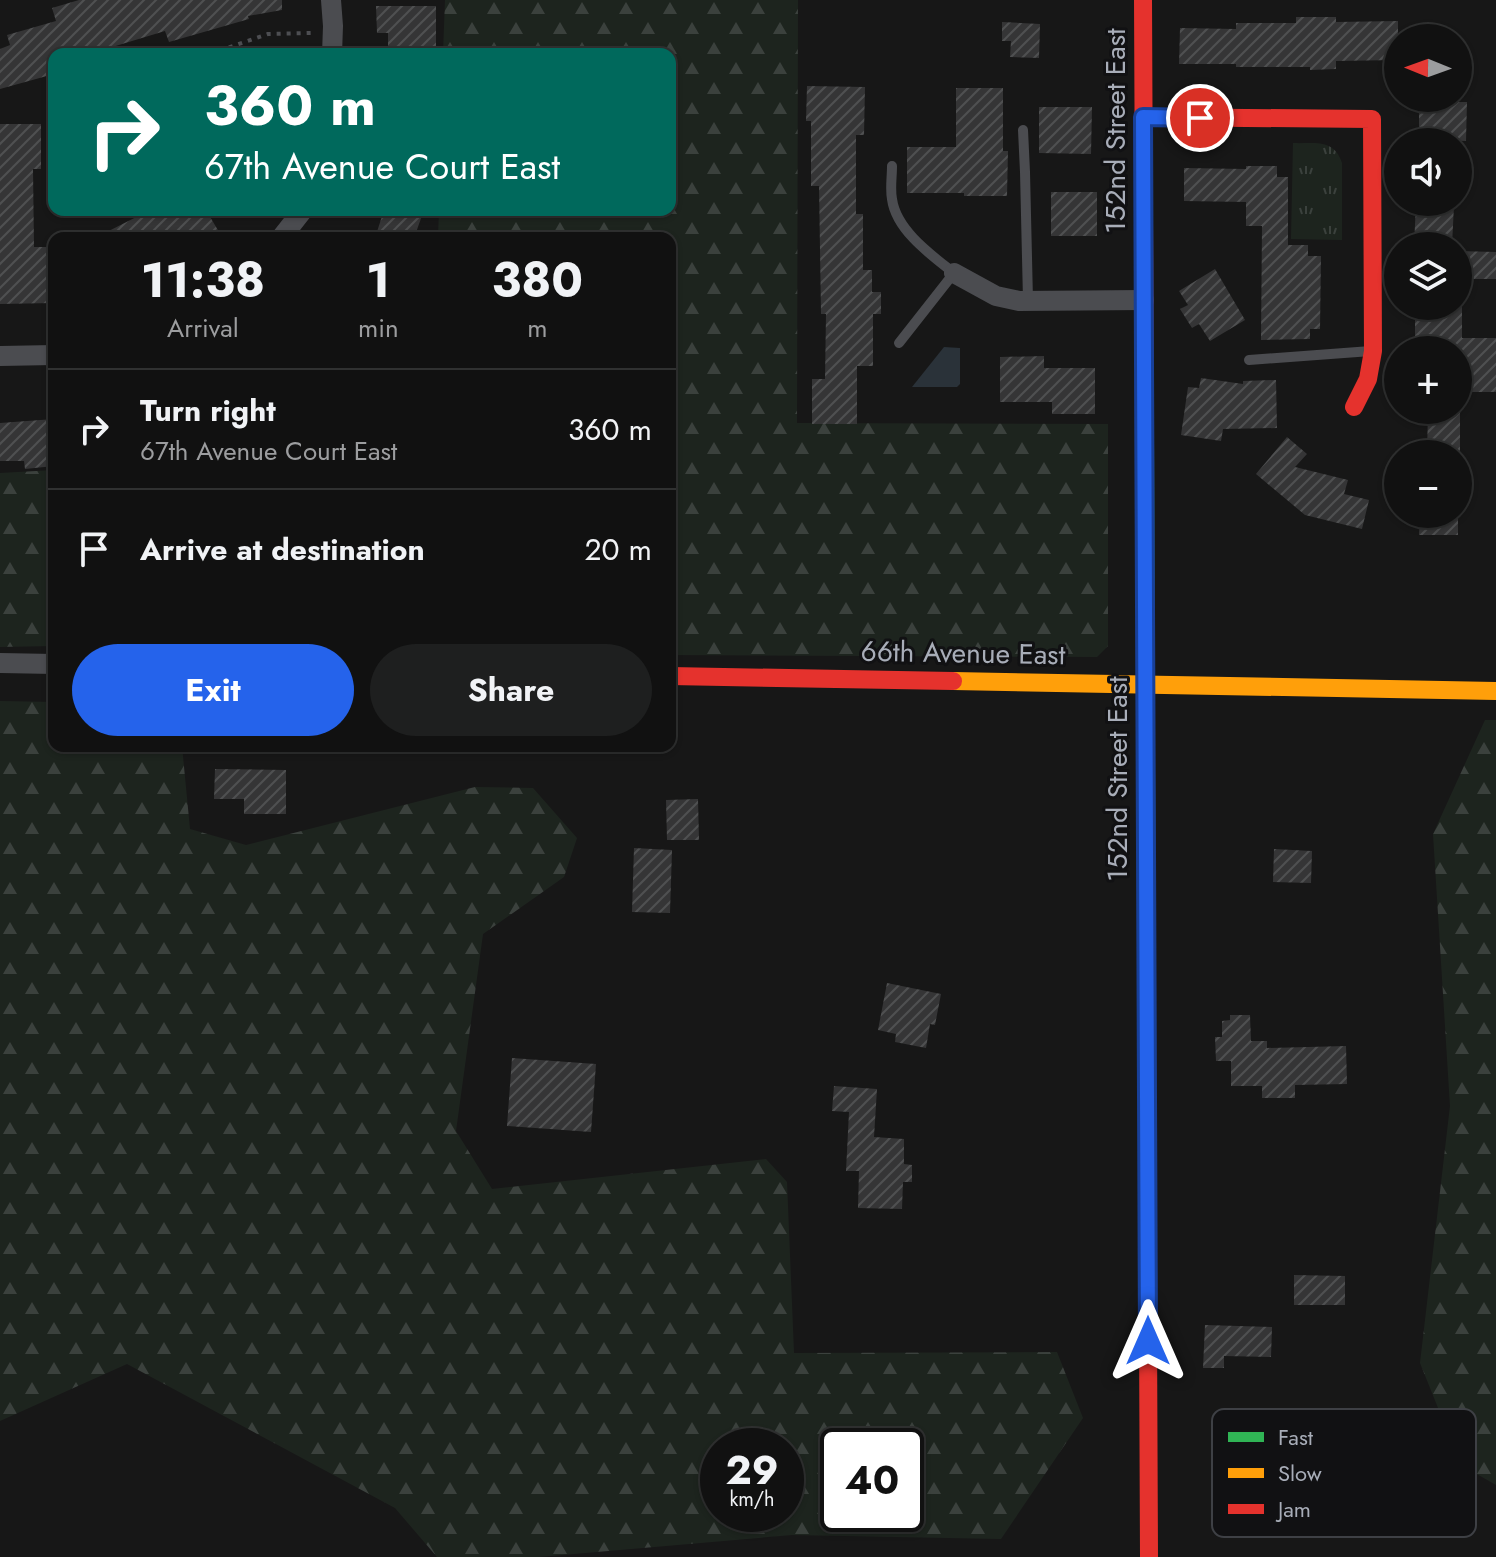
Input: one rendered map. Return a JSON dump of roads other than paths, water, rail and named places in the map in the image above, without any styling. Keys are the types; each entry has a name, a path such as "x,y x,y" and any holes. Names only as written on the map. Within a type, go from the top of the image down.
{"street":[{"path":"331,0 332,48"},
{"name":"152nd Street East","path":"1143,0 1149,1557"},
{"path":"1143,117 1372,119 1373,351 1368,379 1354,407"},
{"path":"286,232 298,216"},
{"path":"954,273 996,296 1019,301 1144,300"},
{"path":"0,356 48,355"},
{"path":"0,663 48,664"},
{"name":"66th Avenue East","path":"676,676 1496,691"}],"lane":[{"path":"1023,130 1028,300"},
{"path":"892,166 892,203 904,227 919,246 954,273 899,343"},
{"path":"1249,360 1373,351"}]}
